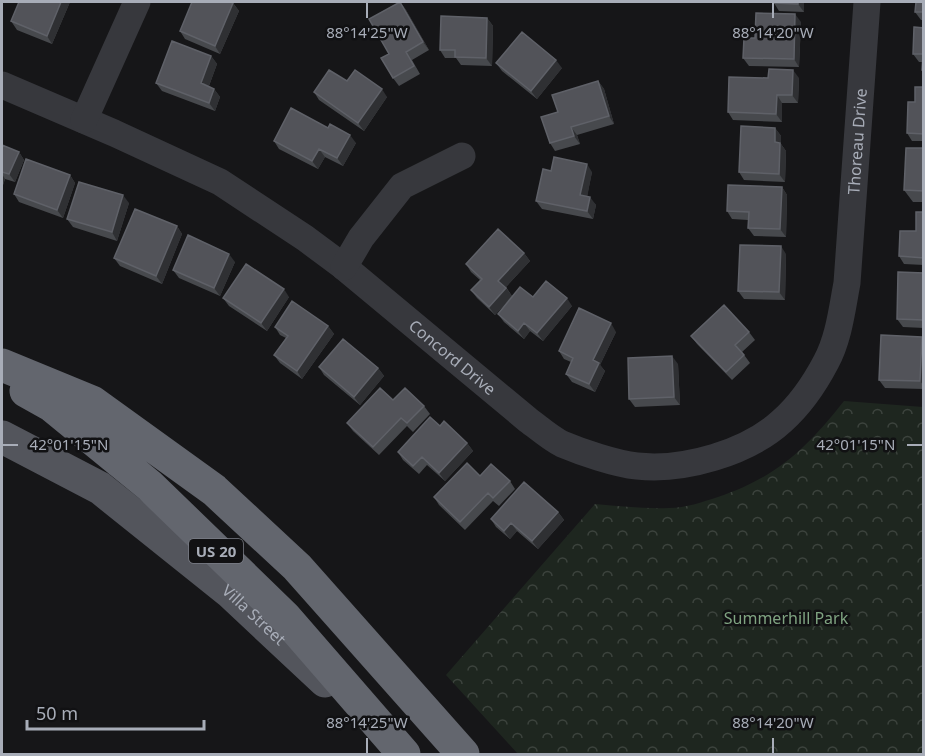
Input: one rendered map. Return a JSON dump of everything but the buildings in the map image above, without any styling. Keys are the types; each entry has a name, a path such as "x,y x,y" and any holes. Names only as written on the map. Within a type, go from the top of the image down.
{"highway":[{"path":"2,365 92,402 214,490 297,567 464,754"},
{"name":"US 20","path":"2,378 51,405 150,486 285,617 403,754"}],"main road":[{"name":"Villa Street","path":"2,437 100,488 231,593 403,754"}],"street":[{"path":"84,120 137,2"},
{"name":"Thoreau Drive","path":"847,283 867,2"},
{"name":"Concord Drive","path":"2,85 220,182 305,238 344,267 528,420 561,443 592,455 636,466 676,466 713,458 748,444 782,421 807,393 827,360 839,328 847,283"},
{"path":"344,267 361,238 402,186 462,156"}],"green space":[{"name":"Summerhill Park","path":"844,401 923,407 923,754 518,754 446,675 595,504 675,508 700,503 739,489 789,460 817,433"}]}
